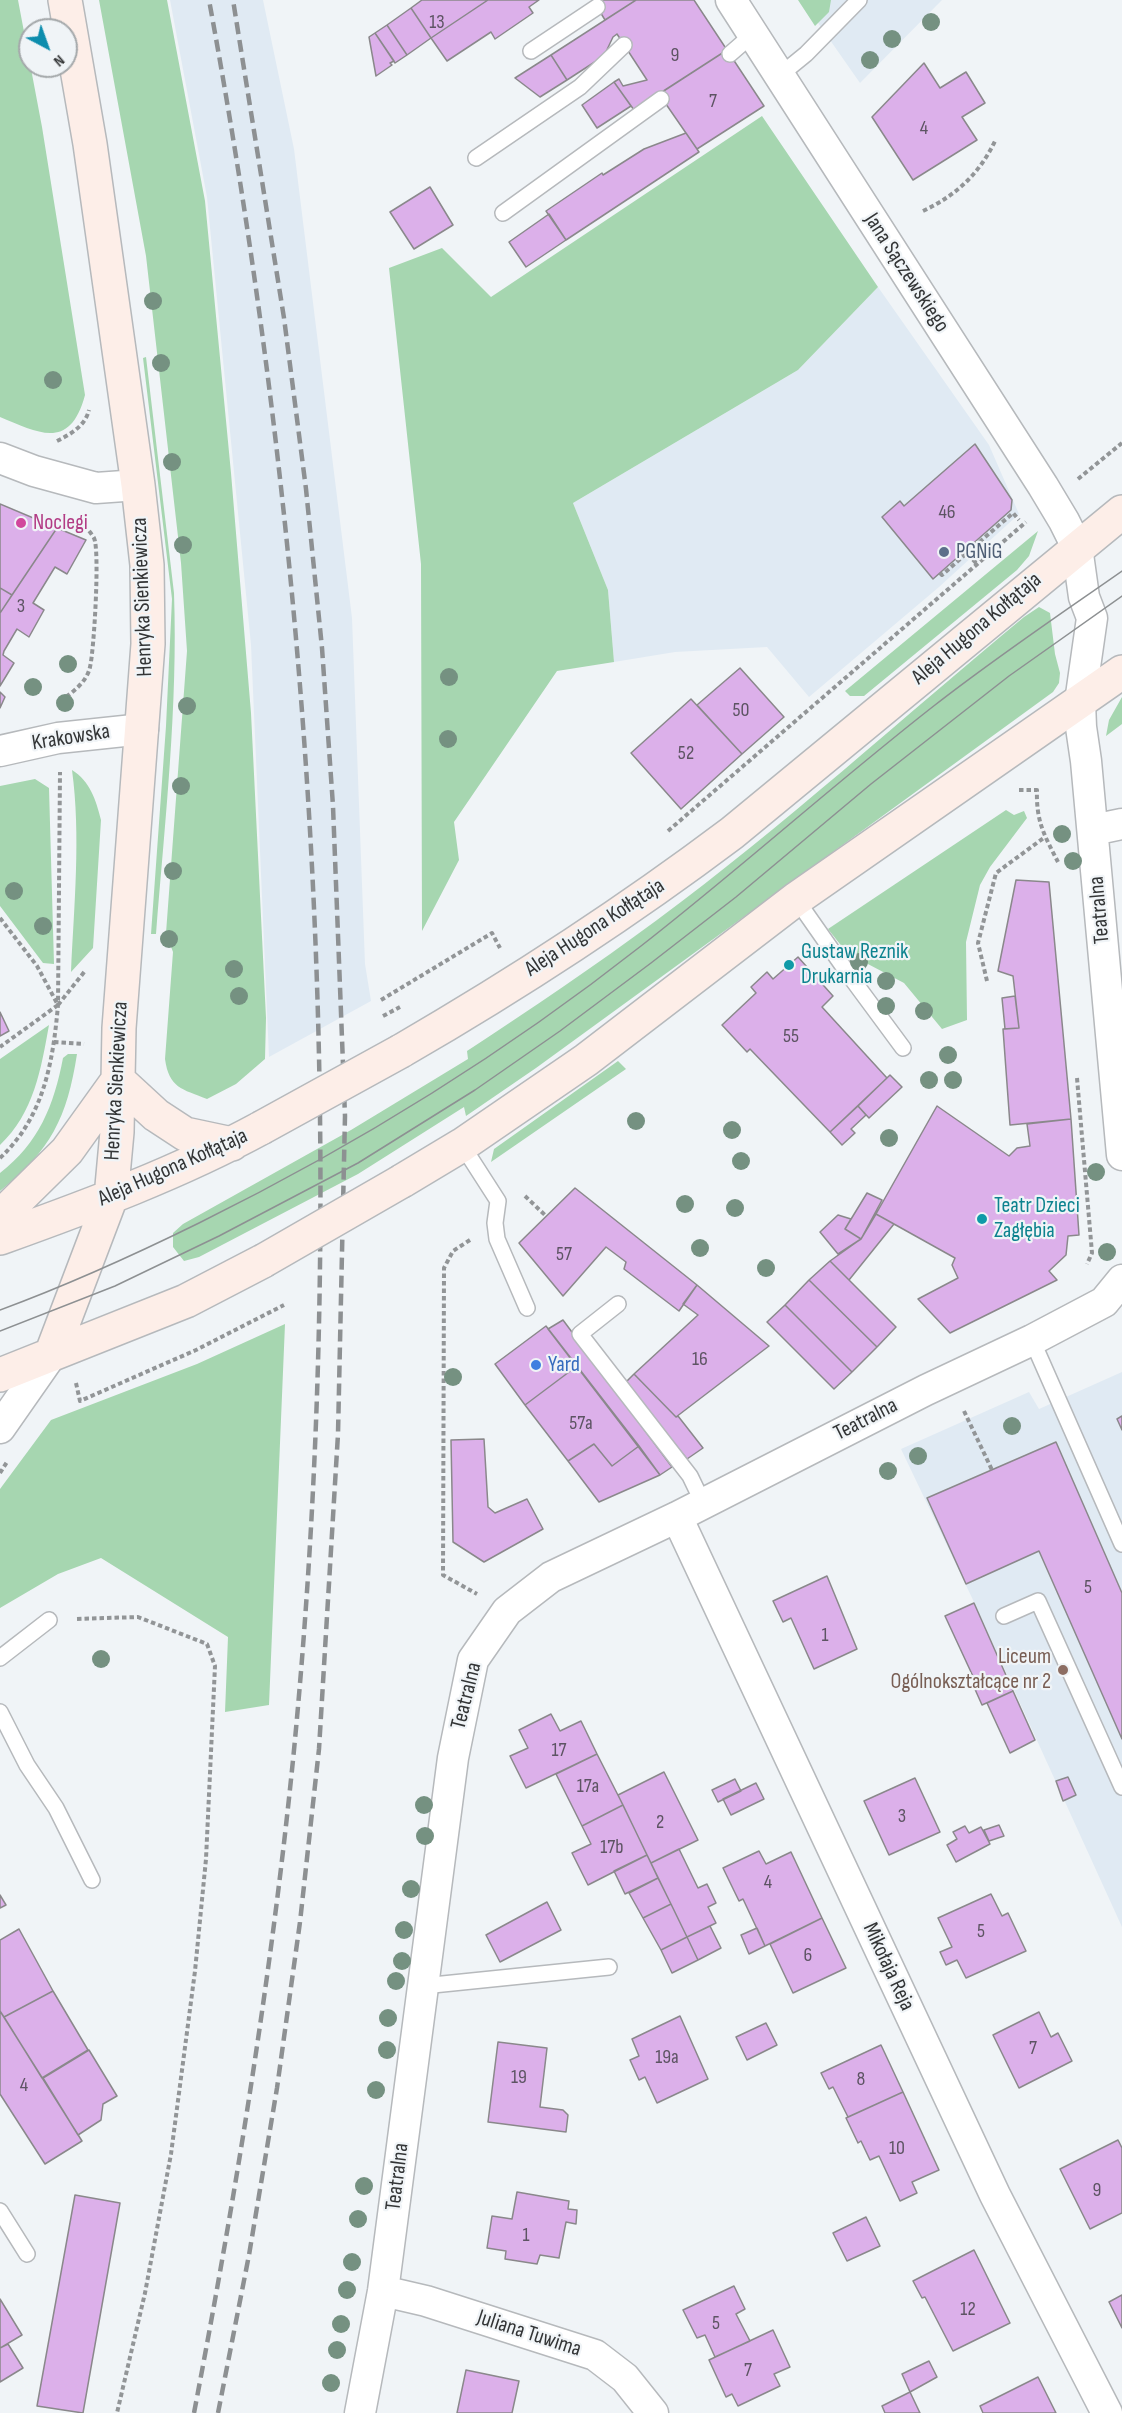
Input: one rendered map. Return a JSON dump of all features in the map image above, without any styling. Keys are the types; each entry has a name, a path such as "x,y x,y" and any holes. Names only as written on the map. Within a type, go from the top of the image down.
{"main road":[{"name":"Henryka Sienkiewicza","path":"51,1355 111,1197 119,1028 143,729 148,633 147,565 138,485 90,144 65,0"},
{"name":"Aleja Hugona Kołłątaja","path":"0,1238 111,1197 232,1144 466,1013 681,871 732,833 1122,512"},
{"path":"0,1376 186,1301 263,1262 462,1145 586,1060 796,899 1122,672"},
{"path":"0,1217 67,1151 118,1080 156,1115 185,1134 232,1144"}],"street":[{"name":"Jana Sączewskiego","path":"731,0 1052,500 1077,547"},
{"path":"0,458 34,471 96,488 138,485"},
{"name":"Teatralna","path":"1077,547 1084,597 1092,618 1080,702 1081,727 1093,830 1122,1155"},
{"name":"Krakowska","path":"0,751 67,737 143,729"},
{"path":"1093,830 1122,824"},
{"name":"Teatralna","path":"360,2413 383,2290 453,1758 473,1660 507,1611 551,1577 690,1510 926,1390 1032,1340 1104,1302 1122,1280"},
{"path":"0,1428 51,1355"},
{"name":"Mikołaja Reja","path":"690,1510 995,2195 1107,2413"},
{"name":"Juliana Tuwima","path":"383,2290 426,2301 595,2355 625,2378 653,2413"}],"lane":[{"path":"779,76 806,54 858,0"},
{"path":"531,51 597,7"},
{"path":"730,54 753,34"},
{"path":"476,158 580,87 624,45"},
{"path":"502,213 662,99"},
{"path":"796,899 903,1048"},
{"path":"462,1145 498,1201 495,1223 497,1239 527,1308"},
{"path":"618,1304 580,1334 690,1476 690,1510"},
{"path":"1032,1340 1122,1544"},
{"path":"1004,1616 1038,1601 1122,1787"},
{"path":"0,1658 49,1620"},
{"path":"0,1712 27,1765 56,1808 92,1880"},
{"path":"423,1986 609,1967"},
{"path":"0,2211 27,2254"}],"path":[{"path":"923,211 947,199 984,162 996,139"},
{"path":"48,440 58,441 75,432 87,417 90,406"},
{"path":"1083,475 1122,443"},
{"path":"974,543 976,545 1013,513 1023,524"},
{"path":"53,705 81,684 90,668 98,562 94,539 84,525 73,519"},
{"path":"660,838 1029,519"},
{"path":"940,573 942,574 967,553 976,563"},
{"path":"0,1158 20,1137 34,1113 46,1083 54,1042 58,1005 60,772"},
{"path":"1016,790 1037,790 1037,813 1045,837 1058,862 1059,874"},
{"path":"987,981 978,943 996,873 1045,837"},
{"path":"0,918 37,966 58,1005"},
{"path":"381,1000 492,933 501,949"},
{"path":"492,954 508,945"},
{"path":"400,1006 410,1001"},
{"path":"0,1047 58,1005"},
{"path":"54,1042 82,1044"},
{"path":"1077,1075 1092,1253 1084,1269"},
{"path":"528,1198 546,1216"},
{"path":"444,1268 443,1575 507,1611"},
{"path":"75,1383 80,1401 196,1350 285,1305"},
{"path":"66,1388 82,1380"},
{"path":"956,1414 974,1405"},
{"path":"964,1410 992,1470"},
{"path":"0,1473 13,1455"},
{"path":"49,1620 138,1617 207,1644 215,1666 206,1858 195,1971 171,2154 145,2293 117,2413"}],"shaded area":[{"path":"170,0 263,0 294,149 352,618 365,964 371,1001 269,1057 251,645 207,197"},
{"path":"802,0 942,0 860,83"},
{"path":"878,287 989,445 1019,514 939,587 809,697 767,647 675,652 614,662 608,590 573,503 798,370"},
{"name":"Liceum Ogólnokształcące nr 2","path":"1122,1372 1122,1927 973,1600 901,1449 1029,1392 1039,1409"}],"green space":[{"path":"0,0 18,0 21,18 18,18 18,78 33,78 85,395 79,413 62,431 40,432 0,417"},
{"path":"99,0 167,0 205,201 251,713 266,1018 265,1059 236,1084 207,1099 184,1090 173,1082 165,1059 173,952 166,933 187,651 181,563 146,256"},
{"path":"798,0 831,0 829,12 815,26"},
{"path":"762,116 878,287 798,370 573,503 608,590 614,662 557,671 454,822 459,860 422,931 421,564 389,268 442,248 491,297"},
{"path":"146,357 174,593 175,635 170,763 156,934 151,934 166,726 172,599 143,358"},
{"path":"1038,531 1029,556 1017,570 864,696 850,696 845,691"},
{"path":"1039,607 1050,613 1055,654 1060,673 1059,683 1053,692 536,1068 466,1116 464,1107 358,1174 199,1257 184,1261 173,1247 173,1233 183,1224 351,1130 468,1059 467,1051 563,987 657,920 751,847 1024,617"},
{"path":"1122,697 1122,724 1106,736 1109,720"},
{"path":"72,770 88,785 101,820 93,948 71,972 76,846"},
{"path":"35,779 49,788 54,964 43,963 0,906 0,786"},
{"path":"1006,810 1014,815 1024,811 1027,818 990,867 980,885 966,942 967,1020 942,1029 904,983 847,953 828,929"},
{"path":"49,1025 39,1074 28,1105 12,1132 0,1145 0,1059"},
{"path":"68,1054 77,1054 62,1115 44,1147 18,1176 0,1191 0,1173 25,1149 43,1122 55,1092 63,1058"},
{"path":"618,1061 626,1069 491,1162 494,1149"},
{"path":"285,1324 269,1705 225,1712 228,1637 101,1558 58,1574 0,1608 0,1489 51,1420 197,1364"}],"building":[{"path":"422,0 488,0 431,38 411,8"},
{"path":"488,0 539,0 529,7 533,13 495,39 491,32 447,61 431,38"},
{"path":"593,0 636,0 605,20"},
{"path":"636,0 694,0 727,50 634,110 614,82 619,79 623,86 647,80 617,34 613,37 604,56 567,80 551,55"},
{"path":"411,8 431,38 407,55 387,25"},
{"path":"387,25 407,55 395,63 375,33"},
{"path":"375,33 394,61 376,76 369,37"},
{"path":"727,50 764,106 697,149 659,94"},
{"path":"551,55 567,80 540,97 515,78"},
{"path":"924,63 940,88 966,72 985,103 962,117 977,140 913,180 872,117"},
{"path":"614,82 631,106 597,128 582,105"},
{"path":"686,133 699,152 566,240 546,211 602,173 603,175 644,149"},
{"path":"430,187 453,225 414,249 390,212"},
{"path":"549,214 566,240 526,267 509,242"},
{"path":"975,444 1012,500 1011,510 933,579 882,517 900,501 904,506"},
{"path":"0,504 57,528 12,595 0,588"},
{"path":"57,528 86,540 67,574 55,567 33,603 44,610 29,637 17,629 4,651 3,655 14,663 0,686 0,613"},
{"path":"0,588 12,595 0,613"},
{"path":"740,668 784,717 742,754 697,705"},
{"path":"0,692 5,697 0,708"},
{"path":"691,699 742,754 681,809 631,753"},
{"path":"1016,880 1049,882 1071,1119 1010,1125 1003,1029 1019,1028 1013,976 998,971"},
{"path":"798,957 833,996 822,1007 887,1078 830,1132 750,1049 747,1052 722,1025 756,993 751,987 767,972 773,979"},
{"path":"1015,996 1019,1028 1005,1029 1002,998"},
{"path":"0,1012 9,1031 0,1036"},
{"path":"890,1075 902,1087 869,1118 858,1106"},
{"path":"858,1106 866,1115 851,1129 855,1133 842,1145 830,1132"},
{"name":"Teatr Dzieci Zagłębia","path":"937,1106 1009,1156 1017,1148 1030,1146 1027,1124 1071,1119 1079,1235 1068,1236 1066,1255 1049,1271 1057,1280 950,1333 918,1299 958,1278 952,1265 955,1258 876,1214"},
{"path":"575,1188 697,1285 679,1311 624,1269 626,1262 606,1247 563,1296 519,1243"},
{"path":"867,1193 882,1200 861,1239 845,1229"},
{"path":"876,1214 894,1224 849,1280 830,1261 861,1239"},
{"path":"838,1215 851,1219 845,1229 861,1239 838,1254 820,1232"},
{"path":"830,1261 896,1327 877,1347 809,1280"},
{"path":"809,1280 877,1347 852,1372 785,1305"},
{"path":"697,1285 769,1346 676,1417 634,1374 698,1315 683,1304"},
{"path":"785,1305 852,1372 834,1389 767,1322"},
{"path":"563,1320 672,1467 660,1475 548,1329"},
{"name":"Yard","path":"546,1326 577,1366 525,1405 495,1364"},
{"path":"577,1366 639,1446 612,1466 594,1444 568,1461 525,1405"},
{"path":"634,1374 676,1417 678,1416 703,1448 687,1459 625,1383"},
{"path":"1122,1416 1122,1430 1117,1419"},
{"path":"484,1439 488,1507 495,1513 527,1499 543,1529 484,1562 453,1542 451,1440"},
{"path":"1056,1442 1122,1593 1122,1739 1039,1551 966,1584 927,1498"},
{"path":"594,1444 612,1466 639,1446 660,1475 599,1502 568,1461"},
{"path":"827,1576 857,1649 814,1669 791,1618 783,1622 773,1601"},
{"path":"974,1603 1013,1691 982,1705 974,1687 977,1685 945,1616"},
{"path":"1013,1691 1035,1740 1010,1753 987,1703"},
{"path":"551,1714 560,1731 581,1721 597,1754 526,1788 510,1756 528,1748 519,1730"},
{"path":"597,1754 623,1805 582,1826 556,1774"},
{"path":"664,1772 698,1840 651,1863 618,1795"},
{"path":"1068,1777 1076,1795 1063,1801 1056,1781"},
{"path":"915,1778 940,1832 889,1855 864,1801"},
{"path":"735,1779 741,1791 718,1802 712,1790"},
{"path":"756,1783 764,1799 731,1815 723,1799"},
{"path":"623,1805 647,1855 588,1885 572,1853 591,1844 582,1826"},
{"path":"999,1825 1004,1836 989,1841 984,1830"},
{"path":"965,1826 969,1833 981,1827 990,1844 956,1862 947,1845 957,1839 953,1832"},
{"path":"679,1849 698,1888 707,1884 716,1903 708,1907 716,1923 687,1937 651,1863"},
{"path":"759,1851 766,1864 791,1852 822,1918 765,1946 743,1899 739,1901 723,1868"},
{"path":"647,1855 658,1878 625,1894 614,1871"},
{"path":"658,1878 671,1904 643,1918 629,1893"},
{"path":"991,1894 1002,1916 1008,1913 1026,1951 966,1978 957,1960 946,1965 940,1952 952,1947 938,1918"},
{"path":"0,1895 6,1905 0,1908"},
{"path":"547,1902 561,1930 500,1962 486,1935"},
{"path":"671,1904 687,1937 661,1950 643,1918"},
{"path":"822,1918 846,1968 793,1993 770,1944"},
{"path":"710,1926 721,1948 698,1960 687,1937"},
{"path":"757,1928 765,1946 749,1954 741,1935"},
{"path":"19,1929 53,1991 4,2017 0,2011 0,1940"},
{"path":"687,1937 698,1960 672,1973 661,1950"},
{"path":"53,1991 88,2050 42,2078 4,2017"},
{"path":"0,2011 82,2141 45,2164 0,2094"},
{"path":"1039,2012 1051,2037 1058,2033 1072,2061 1019,2088 993,2035"},
{"path":"680,2016 708,2079 657,2103 645,2077 639,2080 630,2060 639,2056 632,2039"},
{"path":"766,2023 777,2045 747,2060 736,2037"},
{"path":"498,2042 547,2048 540,2107 563,2110 568,2115 566,2132 488,2122"},
{"path":"881,2045 903,2092 848,2117 833,2087 829,2089 821,2073"},
{"path":"89,2050 117,2096 103,2104 101,2120 78,2135 43,2078"},
{"path":"903,2092 939,2170 912,2182 917,2193 900,2201 879,2156 870,2160 861,2141 858,2143 846,2118"},
{"path":"1118,2140 1122,2148 1122,2213 1090,2229 1060,2169"},
{"path":"517,2192 569,2201 568,2209 577,2210 576,2224 566,2222 559,2258 540,2255 537,2264 505,2259 506,2251 487,2248 492,2216 512,2219"},
{"path":"75,2195 120,2203 83,2413 37,2406"},
{"path":"866,2217 880,2246 847,2261 833,2233"},
{"path":"974,2250 1010,2323 953,2351 925,2297 922,2298 913,2281"},
{"path":"734,2286 745,2309 736,2314 750,2341 715,2357 705,2335 697,2338 683,2310"},
{"path":"1122,2295 1122,2328 1109,2302"},
{"path":"0,2299 22,2335 0,2348"},
{"path":"773,2330 790,2367 774,2374 780,2386 738,2406 732,2394 726,2397 709,2360"},
{"path":"8,2344 23,2368 0,2382 0,2348"},
{"path":"929,2361 937,2377 910,2392 902,2374"},
{"path":"466,2370 519,2381 512,2413 457,2413"},
{"path":"1038,2377 1056,2413 983,2413 980,2406"},
{"path":"910,2392 920,2413 885,2413 882,2406"}],"tram line":[{"path":"0,1310 125,1258 199,1223 371,1130 482,1061 589,986 641,946 958,688 1122,571"},
{"path":"0,1331 115,1286 219,1236 358,1163 475,1090 560,1031 651,963 736,897 871,784 1009,676 1122,596"}],"railway":[{"path":"194,2413 252,2082 285,1833 294,1750 311,1531 319,1311 320,1092 312,872 297,653 275,434 245,216 209,0"},
{"path":"218,2413 249,2255 277,2088 300,1922 319,1749 338,1434 345,1116 333,806 322,648 306,489 284,318 233,0"}],"place":[{"name":"Noclegi","path":"21,523"},
{"name":"PGNiG","path":"944,552"},
{"name":"Gustaw Reznik Drukarnia","path":"789,965"},
{"name":"Teatr Dzieci Zagłębia","path":"982,1219"},
{"name":"Yard","path":"536,1365"},
{"name":"Liceum Ogólnokształcące nr 2","path":"1063,1670"}]}
